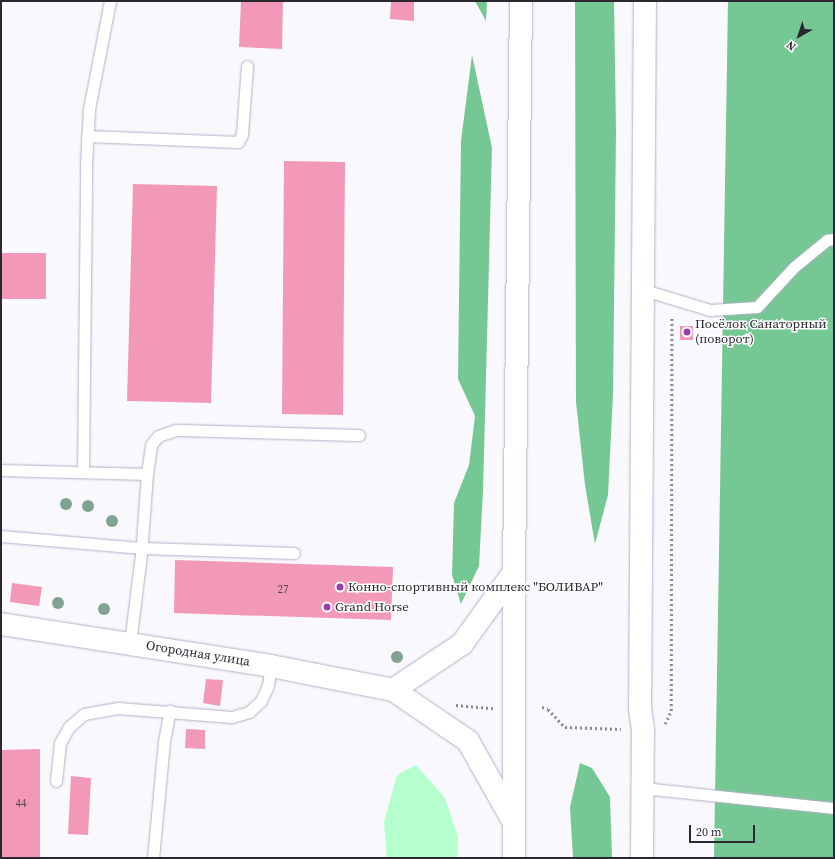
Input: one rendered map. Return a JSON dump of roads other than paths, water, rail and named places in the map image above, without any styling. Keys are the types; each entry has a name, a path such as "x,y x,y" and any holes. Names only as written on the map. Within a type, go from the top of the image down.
{"main road":[{"path":"514,858 514,572 520,1"},
{"path":"642,858 643,730 640,701 645,1"},
{"path":"514,572 462,644 393,690 468,741 514,821"},
{"name":"Огородная улица","path":"1,624 270,666 393,690"}],"lane":[{"path":"83,472 87,136 89,109 110,1"},
{"path":"87,136 238,142 242,134 247,66"},
{"path":"644,290 710,310 757,307 794,267 827,240 834,239"},
{"path":"130,643 142,548 147,474 151,445 158,436 177,430 359,435"},
{"path":"1,470 147,474"},
{"path":"1,536 142,548 294,553"},
{"path":"56,781 60,743 69,726 84,714 118,708 232,717 249,712 261,701 268,685 270,666"},
{"path":"153,858 164,741 170,711"},
{"path":"643,788 834,808"}],"place":[{"name":"Посёлок Санаторный (поворот)","path":"687,332"},
{"name":"Конно-спортивный комплекс \"БОЛИВАР\"","path":"340,587"},
{"name":"Grand Horse","path":"327,607"}]}
